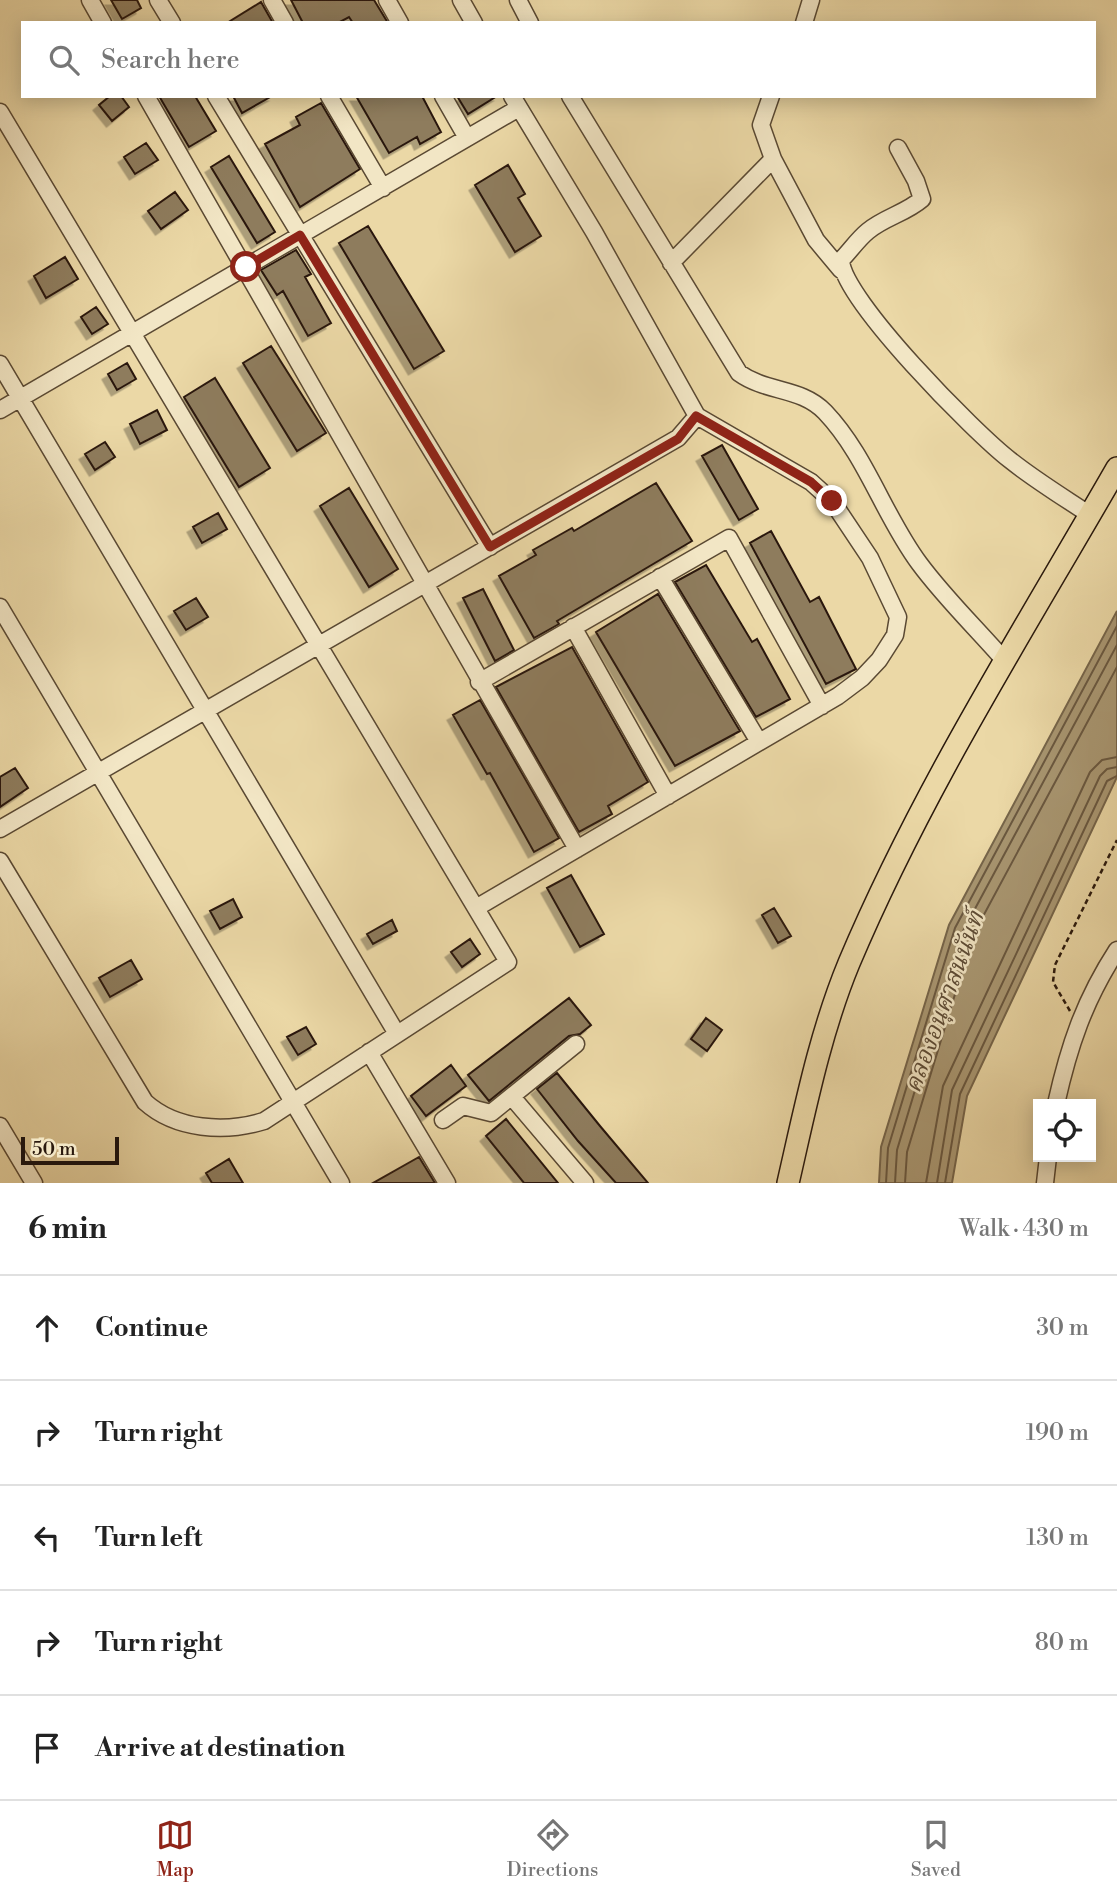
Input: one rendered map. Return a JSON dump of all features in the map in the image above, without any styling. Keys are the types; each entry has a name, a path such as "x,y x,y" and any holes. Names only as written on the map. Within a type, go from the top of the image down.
{"main road":[{"path":"788,1183 815,1066 848,965 890,873 1004,660 1117,468"}],"street":[{"path":"90,0 102,21"},
{"path":"158,0 171,21"},
{"path":"272,0 284,21"},
{"path":"387,0 399,21"},
{"path":"461,0 473,21"},
{"path":"517,0 529,21"},
{"path":"804,21 811,0"},
{"path":"147,98 578,849"},
{"path":"217,98 490,547"},
{"path":"330,98 383,188"},
{"path":"444,98 467,138"},
{"path":"571,98 739,373 756,385 803,395 825,412 865,469 918,563 1004,660"},
{"path":"770,98 761,125 773,159 816,240 841,270 870,313 927,380 1008,459 1090,515"},
{"path":"0,410 467,138 515,103 594,232 696,416 811,482 825,495 870,558 898,617 895,635 862,678 822,706 476,908"},
{"path":"0,112 508,962 264,1121 245,1127 187,1124 159,1115 145,1102 0,861"},
{"path":"841,270 841,260 867,232 891,216 908,211 922,199 916,180 898,148"},
{"path":"671,263 773,159"},
{"path":"0,364 397,1034"},
{"path":"0,830 678,439 696,416"},
{"path":"480,682 729,538 822,706"},
{"path":"660,577 759,742"},
{"path":"0,607 341,1183"},
{"path":"573,627 668,796"},
{"path":"1057,1099 1070,1045 1079,1021 1093,988 1117,950"},
{"path":"443,1120 463,1106 491,1113 576,1044"},
{"path":"369,1052 447,1183"},
{"path":"512,1097 585,1183"},
{"path":"0,1126 34,1183"},
{"path":"1045,1183 1047,1162"}],"path":[{"path":"1079,1021 1053,982 1055,965 1117,840"}],"water":[{"name":"คลองอนุศาสนนันท์","path":"1117,611 1117,777 967,1096 952,1183 879,1183 881,1147 949,925"}],"building":[{"path":"111,0 137,0 141,8 122,19"},
{"path":"291,0 374,0 387,21 352,21 349,17 342,21 302,21"},
{"path":"261,2 272,21 230,21"},
{"path":"108,98 122,98 129,107 112,121 99,105"},
{"path":"160,98 196,98 216,131 189,147"},
{"path":"234,98 268,98 242,113"},
{"path":"357,98 423,98 441,132 420,144 417,137 389,153"},
{"path":"458,98 494,98 468,114"},
{"path":"321,103 360,169 300,207 265,144 300,125 296,117"},
{"path":"146,143 158,160 135,174 124,157"},
{"path":"229,156 275,232 257,243 211,167"},
{"path":"508,165 525,194 518,198 541,236 515,252 475,185"},
{"path":"175,192 188,210 161,229 148,211"},
{"path":"368,226 444,351 414,369 339,243"},
{"path":"296,250 311,274 305,277 331,323 308,336 283,291 277,295 261,270"},
{"path":"65,257 78,279 46,298 34,276"},
{"path":"96,307 108,324 92,334 81,317"},
{"path":"271,346 326,433 297,451 243,363"},
{"path":"127,363 136,379 117,390 108,374"},
{"path":"215,378 270,468 239,487 184,397"},
{"path":"157,410 167,430 140,444 130,424"},
{"path":"105,442 115,457 95,470 85,454"},
{"path":"722,445 758,509 739,520 702,456"},
{"path":"656,483 692,541 557,621 559,624 534,638 499,576 536,555 533,550 572,528 574,531"},
{"path":"349,488 398,569 369,587 320,506"},
{"path":"218,513 227,529 202,543 193,527"},
{"path":"771,531 810,602 819,597 856,669 826,684 750,543"},
{"path":"706,565 752,642 757,639 790,699 756,717 675,582"},
{"path":"483,589 514,650 495,661 463,598"},
{"path":"658,594 740,731 675,766 596,632"},
{"path":"196,598 208,617 186,630 174,611"},
{"path":"572,647 648,782 608,806 612,814 579,832 496,687"},
{"path":"480,700 559,838 534,852 490,773 487,774 453,715"},
{"path":"15,768 28,788 0,807 0,777"},
{"path":"571,875 604,934 580,947 547,888"},
{"path":"233,899 242,917 220,929 210,911"},
{"path":"774,908 791,936 778,943 762,915"},
{"path":"392,920 397,931 373,944 367,934"},
{"path":"470,939 480,954 462,967 451,952"},
{"path":"131,960 142,979 110,997 99,978"},
{"path":"569,998 591,1025 580,1034 569,1036 489,1101 468,1075"},
{"path":"706,1018 722,1030 707,1051 691,1039"},
{"path":"306,1027 316,1044 298,1055 287,1037"},
{"path":"451,1065 466,1086 426,1116 411,1096"},
{"path":"557,1073 648,1183 616,1183 578,1141 537,1089"},
{"path":"506,1119 558,1183 524,1183 486,1136"},
{"path":"419,1157 435,1183 373,1183"},
{"path":"229,1159 243,1183 212,1183 206,1173"}],"route":[{"path":"246,267 300,235 490,547 678,439 696,416 811,482 832,501"}]}
